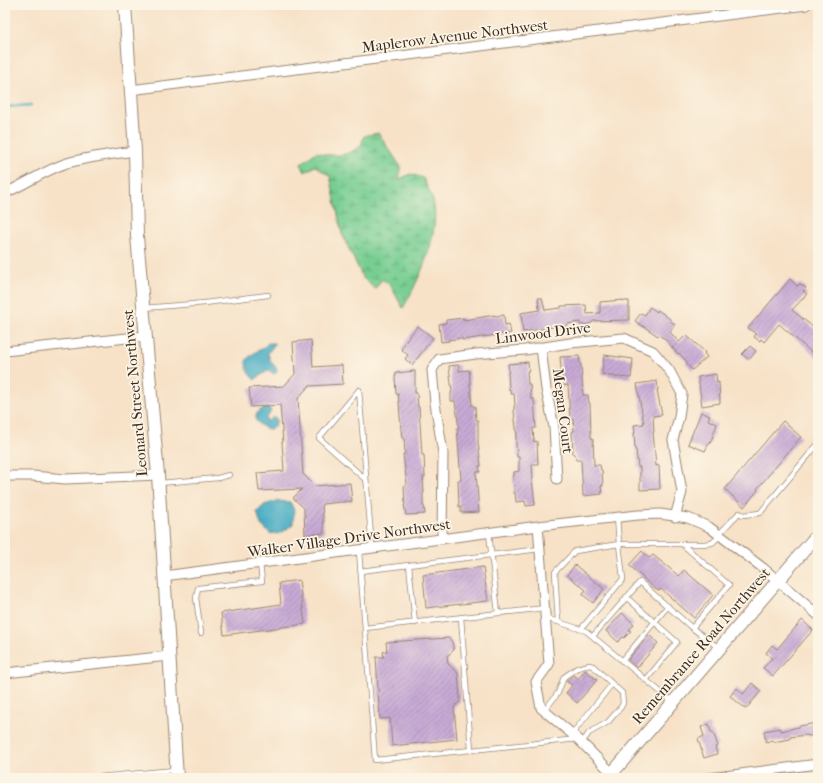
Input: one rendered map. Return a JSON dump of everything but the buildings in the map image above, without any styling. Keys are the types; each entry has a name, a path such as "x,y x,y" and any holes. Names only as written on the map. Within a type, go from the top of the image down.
{"main road":[{"name":"Leonard Street Northwest","path":"125,5 135,151 137,236 158,479 177,774"},
{"name":"Remembrance Road Northwest","path":"612,777 673,702 818,534"}],"street":[{"name":"Maplerow Avenue Northwest","path":"130,90 806,5"},
{"path":"5,193 50,170 67,164 86,159 135,151"},
{"path":"5,351 146,336"},
{"name":"Linwood Drive","path":"442,540 443,453 435,403 432,370 439,359 525,350 570,342 624,338 653,351 669,370 682,394 679,417 673,440 682,492 675,517"},
{"name":"Megan Court","path":"541,346 546,389 554,427 557,479"},
{"path":"5,476 33,476 65,479 158,479"},
{"name":"Walker Village Drive Northwest","path":"164,576 538,526 617,517 660,514 688,518 709,527 778,580 818,615"},
{"path":"538,526 549,664 536,682 541,708 577,739 612,777"},
{"path":"5,672 169,656"},
{"path":"709,778 818,764"}],"lane":[{"path":"144,308 205,303 268,295"},
{"path":"365,479 318,438 359,390 365,479 372,549"},
{"path":"558,622 555,572 575,551 619,544 712,543 739,513 743,515 760,513 818,444"},
{"path":"158,479 218,478 229,476"},
{"path":"581,629 623,579 617,517"},
{"path":"489,533 498,613"},
{"path":"682,544 729,586 692,628"},
{"path":"360,571 540,549"},
{"path":"359,550 375,760 577,739 608,722 624,703 622,693 593,666 589,665 578,668 564,677 558,693 544,710"},
{"path":"201,634 196,598 198,588 262,581 260,564"},
{"path":"409,565 415,623"},
{"path":"593,636 640,582 692,628 719,649"},
{"path":"626,597 677,642 646,680"},
{"path":"622,661 668,606"},
{"path":"365,628 545,608"},
{"path":"461,617 472,750"},
{"path":"546,618 586,631 673,702"},
{"path":"577,739 612,684"},
{"path":"88,778 177,774"}],"green space":[{"path":"378,133 401,167 399,179 411,174 423,178 433,201 435,214 431,242 422,271 403,308 390,285 382,279 375,289 363,278 342,234 330,176 315,166 305,172 301,164 316,152 329,155 340,155 355,150 361,146 364,136"}],"water":[{"path":"268,343 274,343 268,353 270,360 277,369 277,372 275,374 268,371 255,380 248,372 246,361"},
{"path":"269,408 271,411 266,417 266,420 269,421 271,418 276,418 277,420 275,425 270,429 265,428 256,421 256,416 260,410"},
{"path":"278,501 290,502 294,511 293,524 284,531 277,534 270,534 261,525 257,512 264,505"}],"waterway":[{"path":"5,107 31,105"}]}
